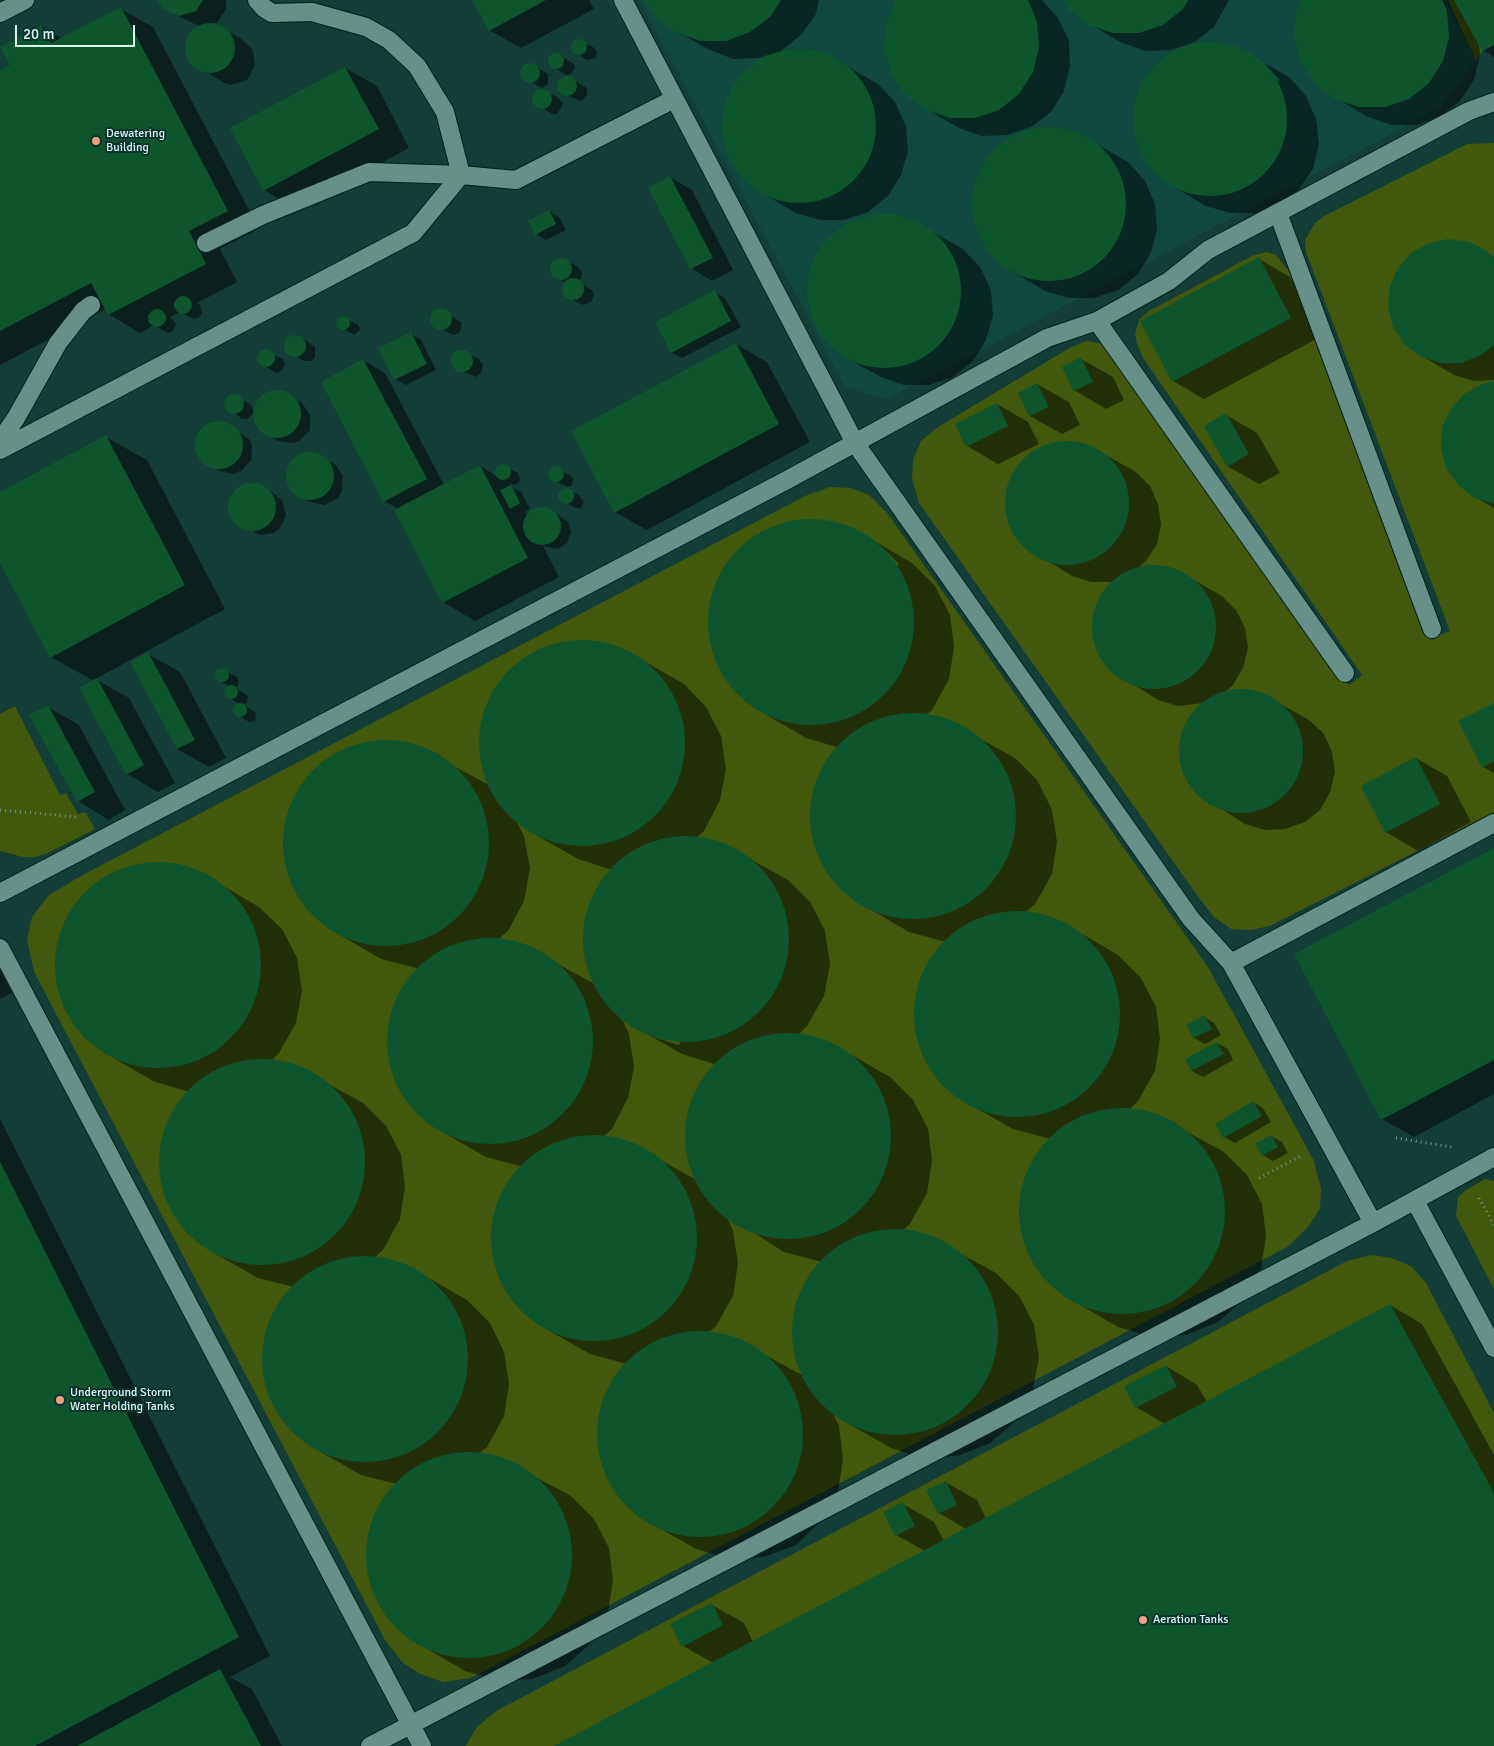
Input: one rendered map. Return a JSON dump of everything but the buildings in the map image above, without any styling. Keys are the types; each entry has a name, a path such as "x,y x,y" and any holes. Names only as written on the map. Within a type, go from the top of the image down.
{"lane":[{"path":"0,13 25,0"},
{"path":"257,0 272,13 312,12 366,27 389,40 417,66 445,112 460,175"},
{"path":"623,0 854,443 1191,919 1231,963 1373,1223"},
{"path":"206,243 263,215 369,172 460,175 516,180 674,99"},
{"path":"0,893 854,443 1047,338 1097,321 1169,281 1208,250 1468,111 1494,102"},
{"path":"0,450 413,233 460,175"},
{"path":"1278,213 1432,629"},
{"path":"0,441 16,418 58,343 83,311 91,305"},
{"path":"1097,321 1345,673"},
{"path":"1231,963 1494,823"},
{"path":"0,948 422,1746"},
{"path":"370,1746 410,1723 1415,1201 1494,1157"},
{"path":"1415,1201 1494,1348"}],"path":[{"path":"0,810 81,817"},
{"path":"1396,1138 1451,1145"},
{"path":"1259,1178 1304,1154"}],"shaded area":[{"path":"639,0 1444,0 1476,61 1440,108 888,399 845,387"}],"green space":[{"path":"1448,0 1494,0 1494,45 1482,51 1476,61"},
{"path":"1494,143 1494,812 1270,926 1250,930 1231,929 1214,917 1199,898 919,503 912,479 913,460 921,441 938,427 1071,347 1087,341 1102,344 1349,685 1362,675 1143,358 1137,344 1135,333 1139,320 1149,311 1254,255 1267,252 1276,255 1289,271 1433,637 1450,631 1306,252 1305,240 1315,223 1324,216 1467,144"},
{"path":"830,487 851,488 869,495 888,514 1208,967 1313,1159 1321,1188 1320,1209 1307,1228 1287,1247 471,1678 443,1682 420,1674 403,1663 385,1640 34,972 27,939 32,917 48,896 79,877 805,496"},
{"path":"15,706 60,795 66,793 78,814 85,812 95,829 46,854 34,857 23,857 0,851 0,714"},
{"path":"1485,1179 1494,1181 1494,1289 1456,1216 1458,1197"},
{"name":"Aeration Tanks","path":"1371,1255 1392,1258 1411,1266 1426,1283 1494,1413 1494,1746 466,1746 476,1728 496,1711 1347,1261"}],"place":[{"name":"Dewatering Building","path":"96,141"},
{"name":"Underground Storm Water Holding Tanks","path":"60,1400"},
{"name":"Aeration Tanks","path":"1143,1620"}]}
